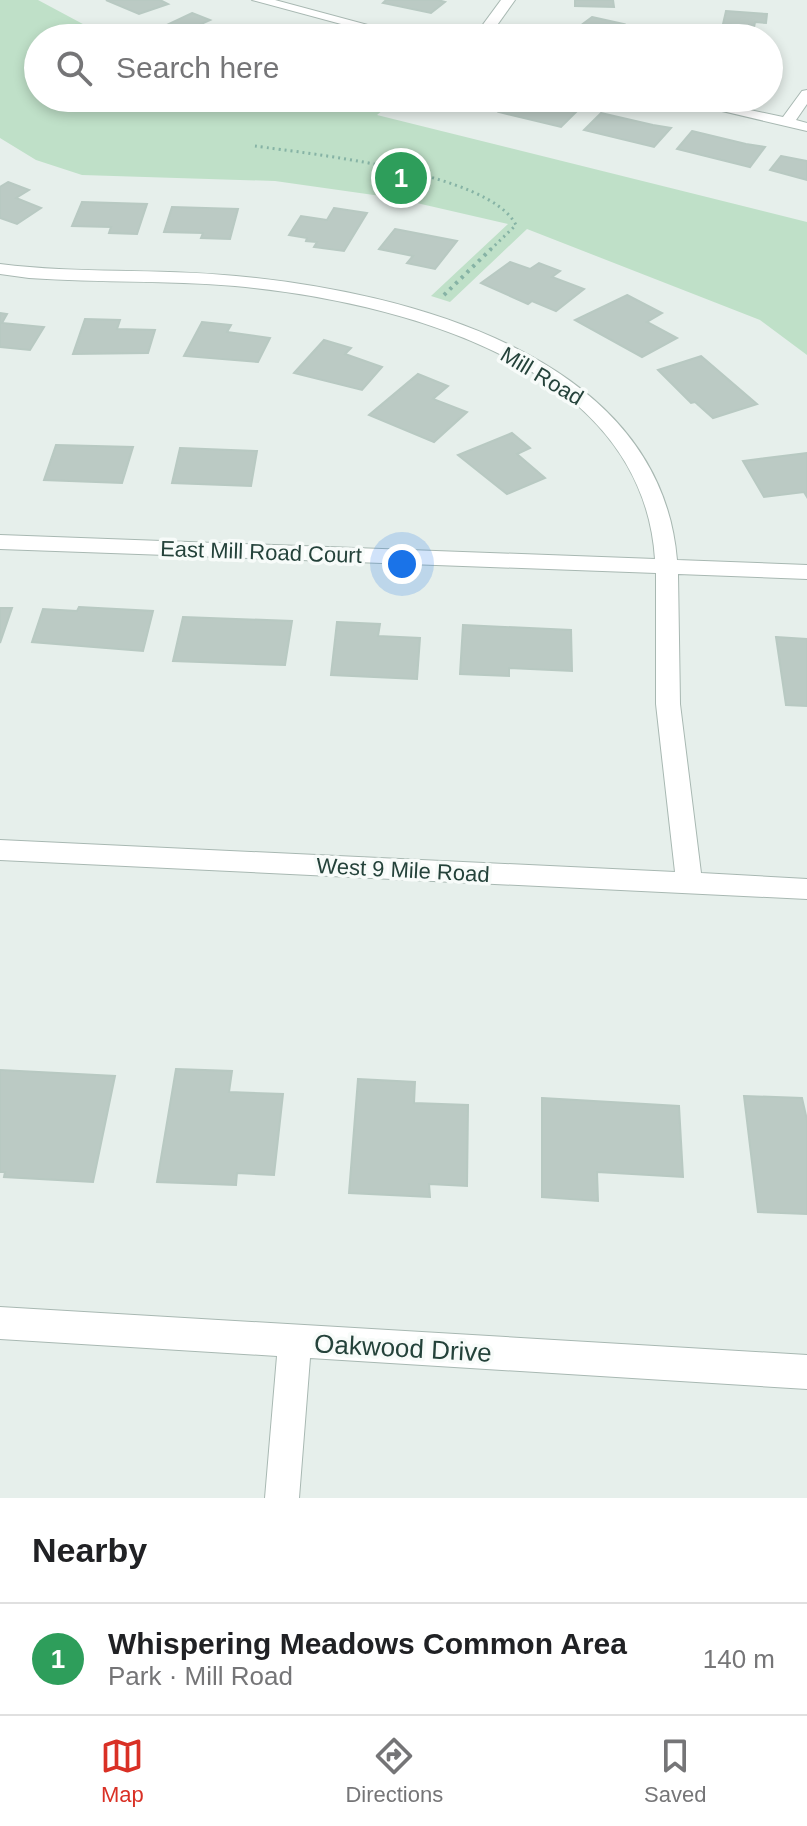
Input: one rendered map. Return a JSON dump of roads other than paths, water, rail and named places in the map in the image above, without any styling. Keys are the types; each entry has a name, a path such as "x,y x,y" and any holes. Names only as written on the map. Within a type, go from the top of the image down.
{"street":[{"path":"259,0 354,24"},
{"path":"493,24 508,0"},
{"path":"786,123 807,94"},
{"path":"737,112 807,127"},
{"name":"Mill Road","path":"0,269 282,286 421,318 532,365 561,383 604,418 627,444 649,480 656,502 666,566 668,704 689,884"},
{"name":"East Mill Road Court","path":"0,542 807,572"},
{"name":"West 9 Mile Road","path":"0,850 807,889"},
{"name":"Oakwood Drive","path":"0,1323 807,1372"},
{"path":"282,1498 295,1342"}],"place":[{"name":"Whispering Meadows Common Area","path":"401,178"}]}
